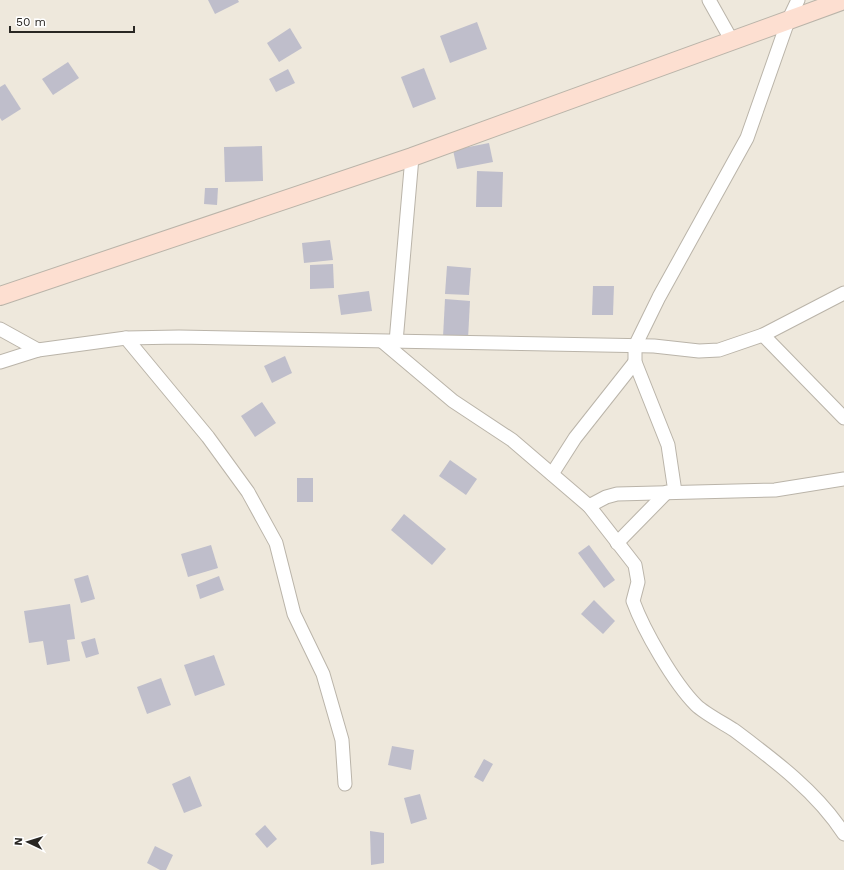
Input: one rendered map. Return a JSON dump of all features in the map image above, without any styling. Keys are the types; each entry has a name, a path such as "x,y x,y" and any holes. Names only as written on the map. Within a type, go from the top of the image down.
{"street":[{"path":"709,0 732,41"},
{"path":"671,492 668,444 635,362 636,346 659,297 747,138 788,21 798,0"},
{"path":"0,296 412,157 844,0"},
{"path":"390,342 412,157"},
{"path":"0,304 23,289"},
{"path":"0,362 38,350 126,338 179,337 636,346 699,351 719,350 763,335 844,293"},
{"path":"0,329 38,350"},
{"path":"763,335 844,418"},
{"path":"126,338 208,437 248,492 276,542 294,614 323,674 342,740 345,784"},
{"path":"390,342 453,401 512,440 589,506 636,565 638,575 633,601 678,685 697,706 748,741 804,786 838,824 844,834"},
{"path":"552,474 575,438 635,362"},
{"path":"589,506 606,497 617,494 775,490 844,479"},
{"path":"617,542 671,492"}],"building":[{"path":"208,0 238,0 239,2 215,14"},
{"path":"477,22 487,49 450,63 440,36"},
{"path":"290,28 302,48 279,62 267,43"},
{"path":"68,62 79,78 53,95 42,79"},
{"path":"424,68 436,99 413,108 401,77"},
{"path":"288,69 295,83 276,92 269,79"},
{"path":"5,84 21,109 2,121 0,118 0,87"},
{"path":"489,143 493,162 457,169 453,150"},
{"path":"262,146 263,181 225,182 224,147"},
{"path":"477,171 503,172 502,207 476,207"},
{"path":"205,188 218,188 217,205 204,204"},
{"path":"330,240 333,260 304,263 302,243"},
{"path":"333,264 334,288 310,289 310,265"},
{"path":"447,266 471,268 469,295 445,294"},
{"path":"593,286 614,286 613,315 592,315"},
{"path":"369,291 372,311 341,315 338,295"},
{"path":"445,299 470,301 468,339 443,337"},
{"path":"285,356 292,373 272,383 264,366"},
{"path":"262,402 276,423 255,437 241,416"},
{"path":"450,460 477,479 466,495 439,476"},
{"path":"297,478 313,478 313,502 297,502"},
{"path":"404,514 446,549 432,565 391,530"},
{"path":"211,545 218,568 188,577 181,554"},
{"path":"589,545 615,580 604,588 578,553"},
{"path":"88,575 95,599 81,603 74,579"},
{"path":"219,576 224,590 200,599 196,585"},
{"path":"594,600 615,621 603,634 581,614"},
{"path":"70,604 75,639 67,640 70,661 47,665 43,641 29,643 24,611"},
{"path":"95,638 99,654 86,658 81,642"},
{"path":"214,655 225,685 195,696 184,665"},
{"path":"161,678 171,705 147,714 137,687"},
{"path":"392,746 414,750 411,770 388,765"},
{"path":"484,759 493,764 483,782 474,777"},
{"path":"190,776 202,806 184,813 172,784"},
{"path":"420,794 427,819 411,824 404,798"},
{"path":"265,825 277,839 267,848 255,834"},
{"path":"370,831 384,833 384,863 371,865"},
{"path":"155,846 173,855 166,870 160,870 147,863"}]}
